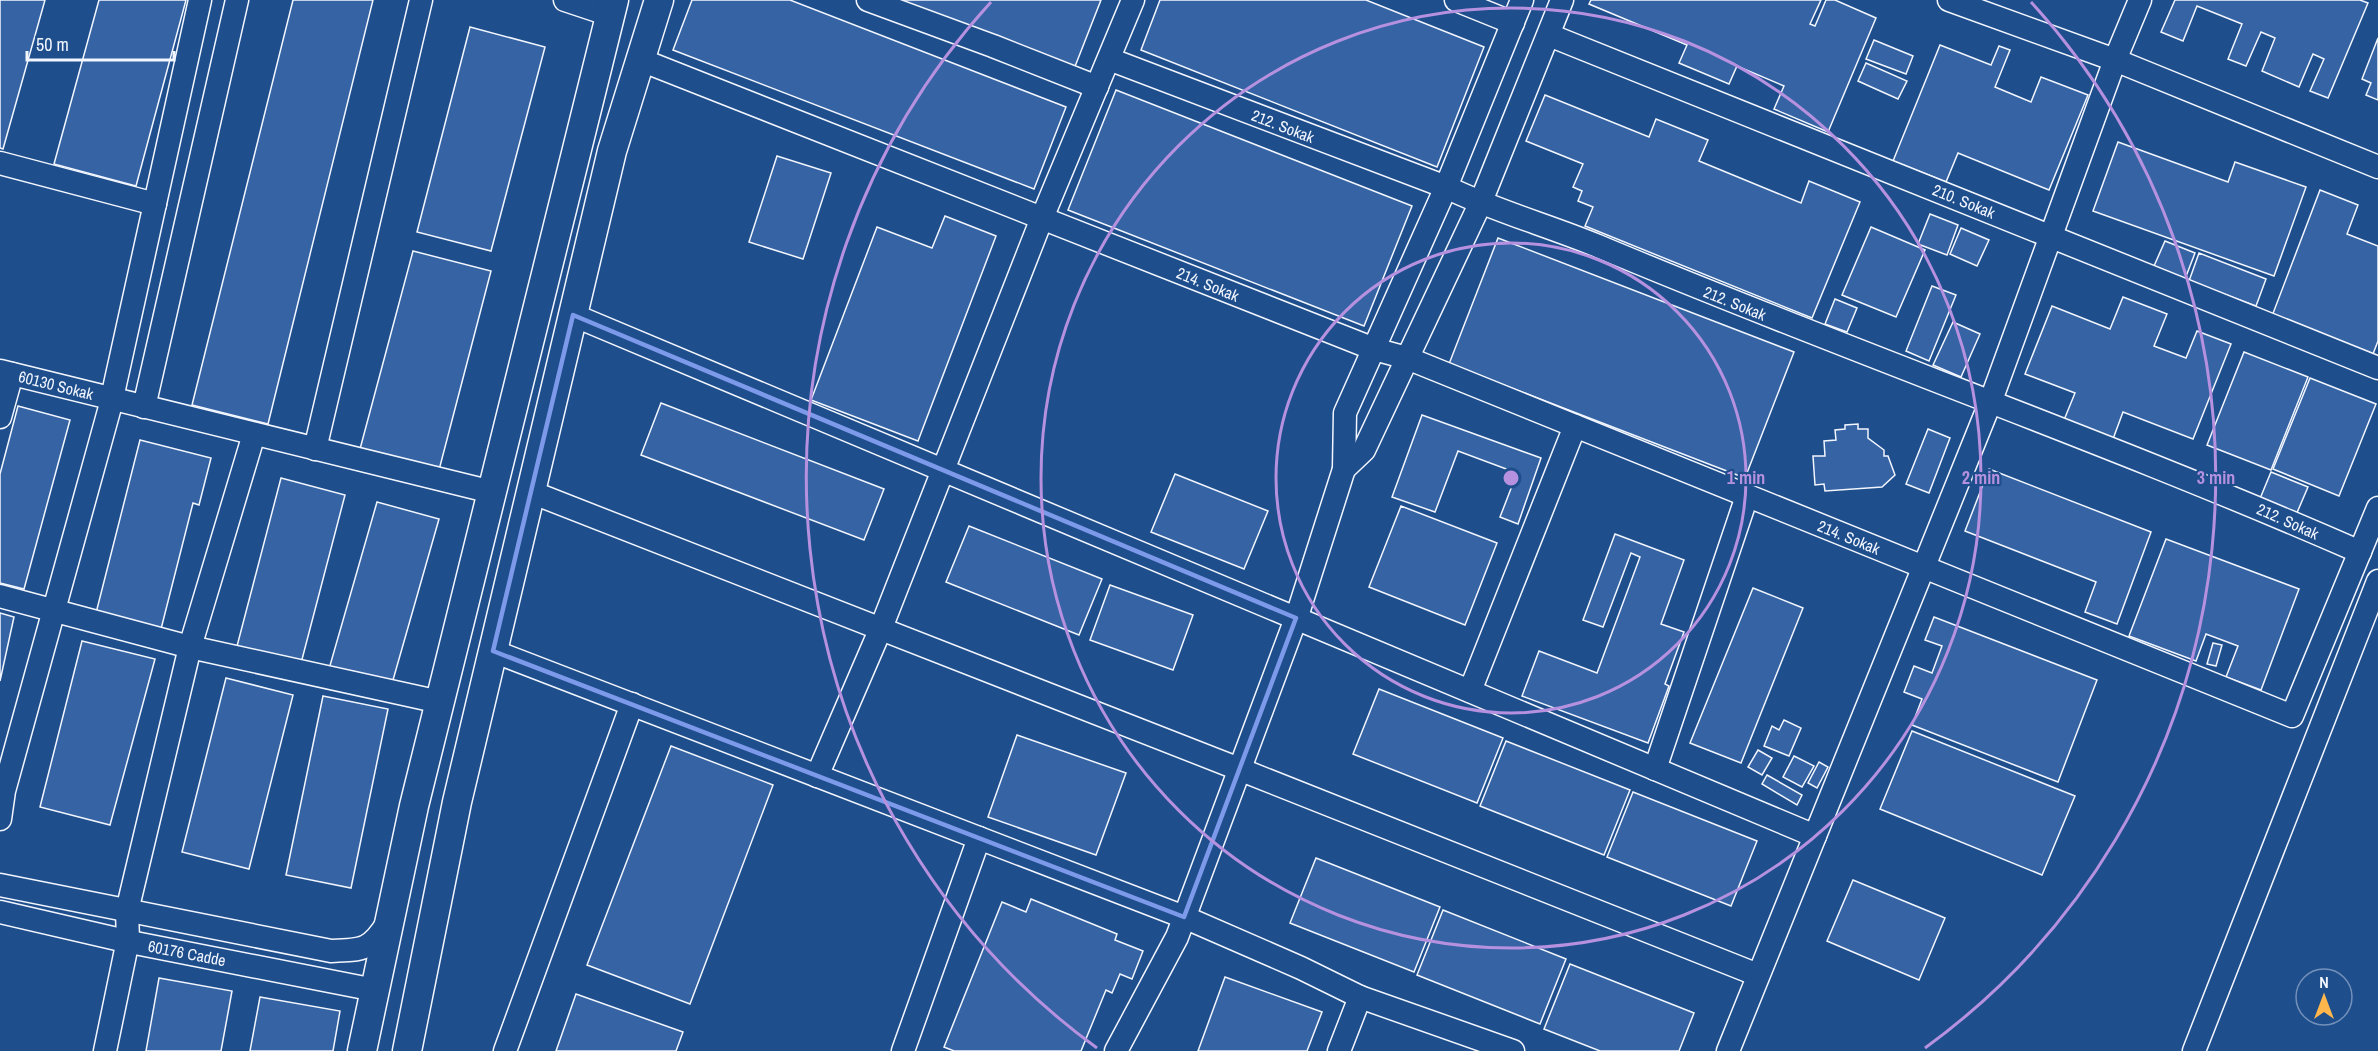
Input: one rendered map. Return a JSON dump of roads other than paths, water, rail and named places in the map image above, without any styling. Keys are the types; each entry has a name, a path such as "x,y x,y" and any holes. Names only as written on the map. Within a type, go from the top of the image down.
{"main road":[{"path":"407,1051 457,802 612,151 659,0"},
{"path":"362,1051 414,806 612,8"}],"street":[{"path":"1,809 111,399 200,0"},
{"path":"144,407 237,0"},
{"path":"315,449 421,0"},
{"path":"565,0 612,8"},
{"path":"868,0 1097,87"},
{"path":"817,776 881,628 1042,218 1133,0"},
{"path":"1456,0 1513,23"},
{"path":"1116,1051 1177,937 1296,618 1344,469 1346,413 1446,187 1522,0"},
{"path":"1344,469 1364,450 1480,204 1550,35 1562,0"},
{"path":"1949,0 2115,60 2378,167"},
{"path":"1728,1051 1990,403 2115,60 2140,0"},
{"name":"210. Sokak","path":"1550,35 2378,368"},
{"name":"212. Sokak","path":"1108,59 1446,187 1480,204 1576,238 1724,299 2169,472 2360,552"},
{"name":"214. Sokak","path":"641,60 1374,349 1407,358 2292,716 2360,552"},
{"path":"0,163 155,204"},
{"path":"573,315 1815,836"},
{"path":"0,417 6,373"},
{"name":"60130 Sokak","path":"6,373 492,492"},
{"path":"1470,691 1575,426"},
{"path":"105,1051 128,940 127,911 190,647 254,434"},
{"path":"531,492 1758,975"},
{"path":"1655,769 1748,496"},
{"path":"2360,552 2378,508"},
{"path":"2194,1051 2378,581"},
{"path":"0,596 190,647 440,702"},
{"path":"493,651 1184,917 1301,968 1360,997 1514,1051"},
{"path":"505,1051 632,704"},
{"path":"903,1051 979,838"},
{"path":"0,885 331,951 360,950 376,941 391,918"},
{"name":"60176 Cadde","path":"0,912 375,990"},
{"path":"1339,1051 1360,997"}]}
